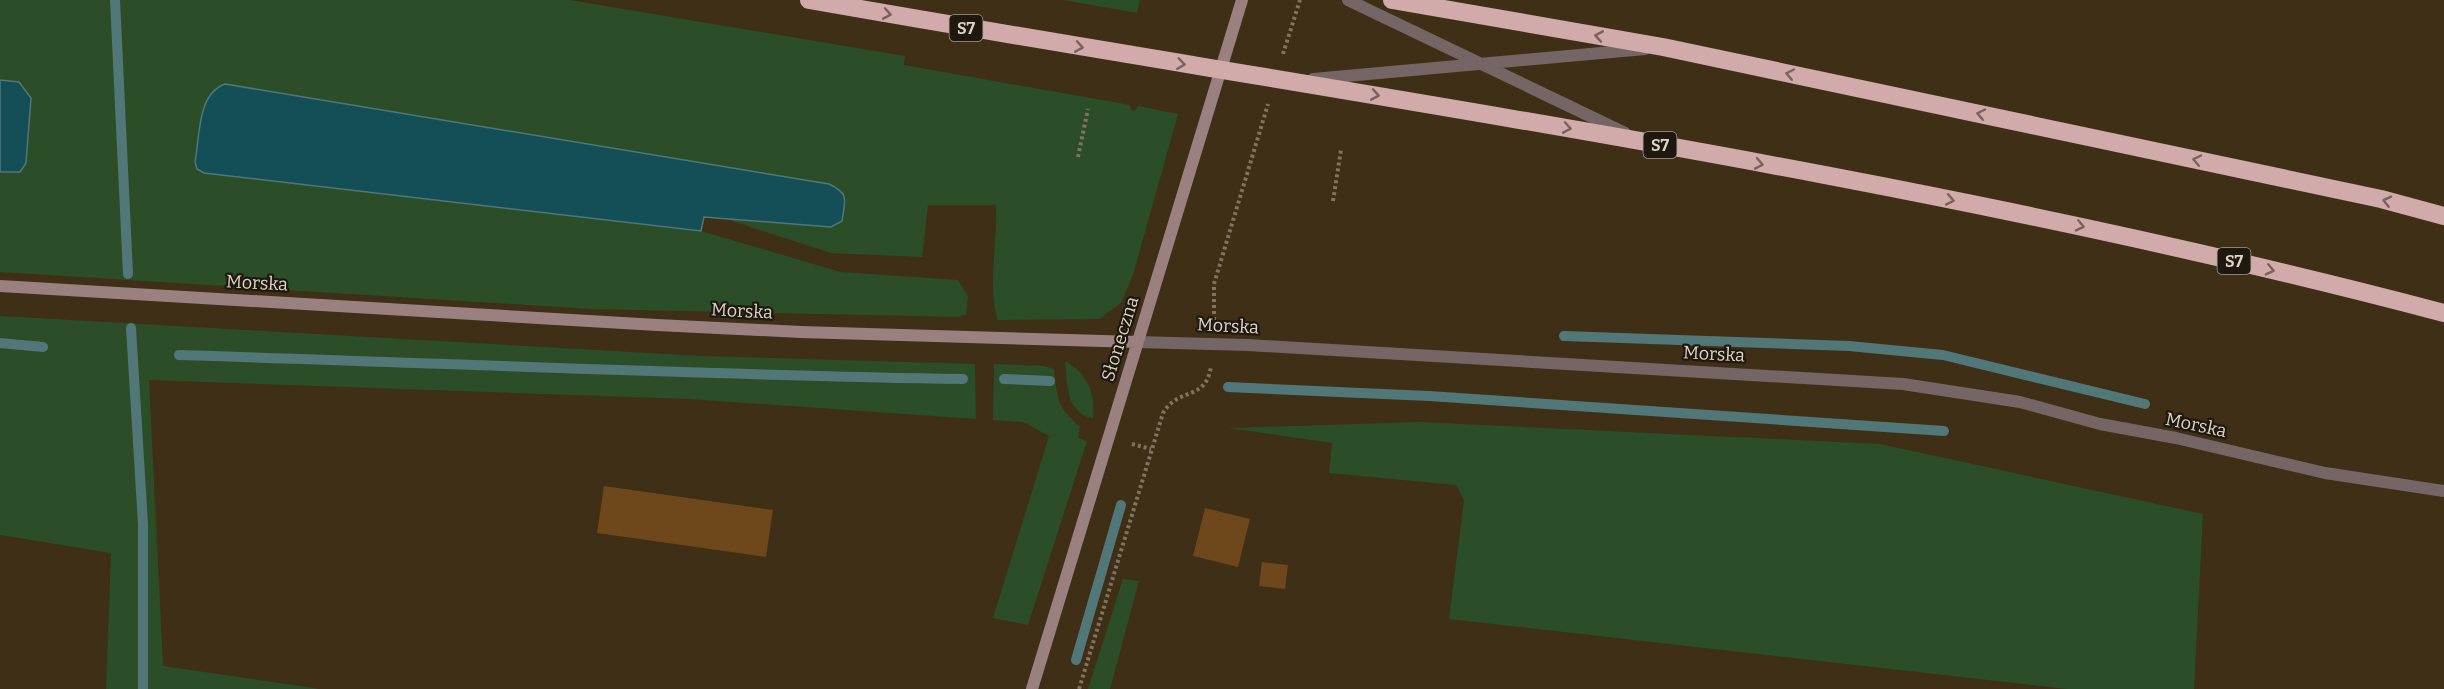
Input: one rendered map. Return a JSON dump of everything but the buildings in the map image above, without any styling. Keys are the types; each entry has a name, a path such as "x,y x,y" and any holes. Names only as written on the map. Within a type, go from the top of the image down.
{"highway":[{"name":"S7","path":"809,0 1641,141 2023,213 2344,286 2444,313"},
{"path":"1392,0 1663,47 2369,197 2444,216"}],"main road":[{"name":"Słoneczna","path":"1032,689 1242,0"},
{"name":"Morska","path":"0,286 657,325 1137,342"}],"street":[{"path":"1348,0 1641,141"},
{"path":"1297,81 1663,47"},
{"name":"Morska","path":"1137,342 1248,345 1903,384 2020,402 2100,424 2176,438 2325,473 2444,491"}],"path":[{"path":"1283,57 1300,0"},
{"path":"1214,329 1214,284 1269,102"},
{"path":"1078,157 1088,109"},
{"path":"1334,201 1341,150"},
{"path":"1079,689 1151,449 1168,404 1174,399 1200,389 1210,375 1212,360"},
{"path":"1124,441 1151,449"}],"green space":[{"path":"0,0 570,0 905,56 904,65 1130,105 1131,110 1135,111 1138,106 1178,114 1133,275 1121,303 1099,319 998,320 993,295 996,205 928,205 922,257 831,253 723,218 831,227 204,173 701,231 841,272 958,280 968,296 966,314 959,317 591,309 0,272 0,172 9,173 19,82 0,80"},
{"path":"1063,0 1140,0 1137,13"},
{"path":"0,316 702,356 975,364 976,419 689,399 149,380 163,666 320,689 106,689 111,553 0,535"},
{"path":"1065,361 1080,372 1089,386 1093,401 1093,419 1077,410 1073,404 1068,388"},
{"path":"994,364 1044,366 1054,369 1056,389 1062,407 1080,427 1078,438 1087,441 1028,625 993,618 1049,436 1023,422 993,420"},
{"path":"1420,422 1880,444 2203,514 2194,689 2067,689 1449,619 1464,500 1456,485 1329,473 1332,443 1228,428"},
{"path":"1123,579 1139,581 1110,689 1088,689"}],"water":[{"path":"0,80 19,82 31,98 26,163 20,172 0,172"},
{"path":"225,84 829,184 843,195 842,221 831,227 704,217 701,231 204,173 197,169 195,162 201,117 209,97"}],"waterway":[{"path":"115,0 128,274"},
{"path":"131,328 143,524 143,689"},
{"path":"1564,336 1849,346 1943,355 2145,404"},
{"path":"0,343 43,347"},
{"path":"179,355 669,372 963,379"},
{"path":"1004,379 1050,381"},
{"path":"1228,387 1429,396 1944,431"},
{"path":"1076,660 1121,505"}]}
